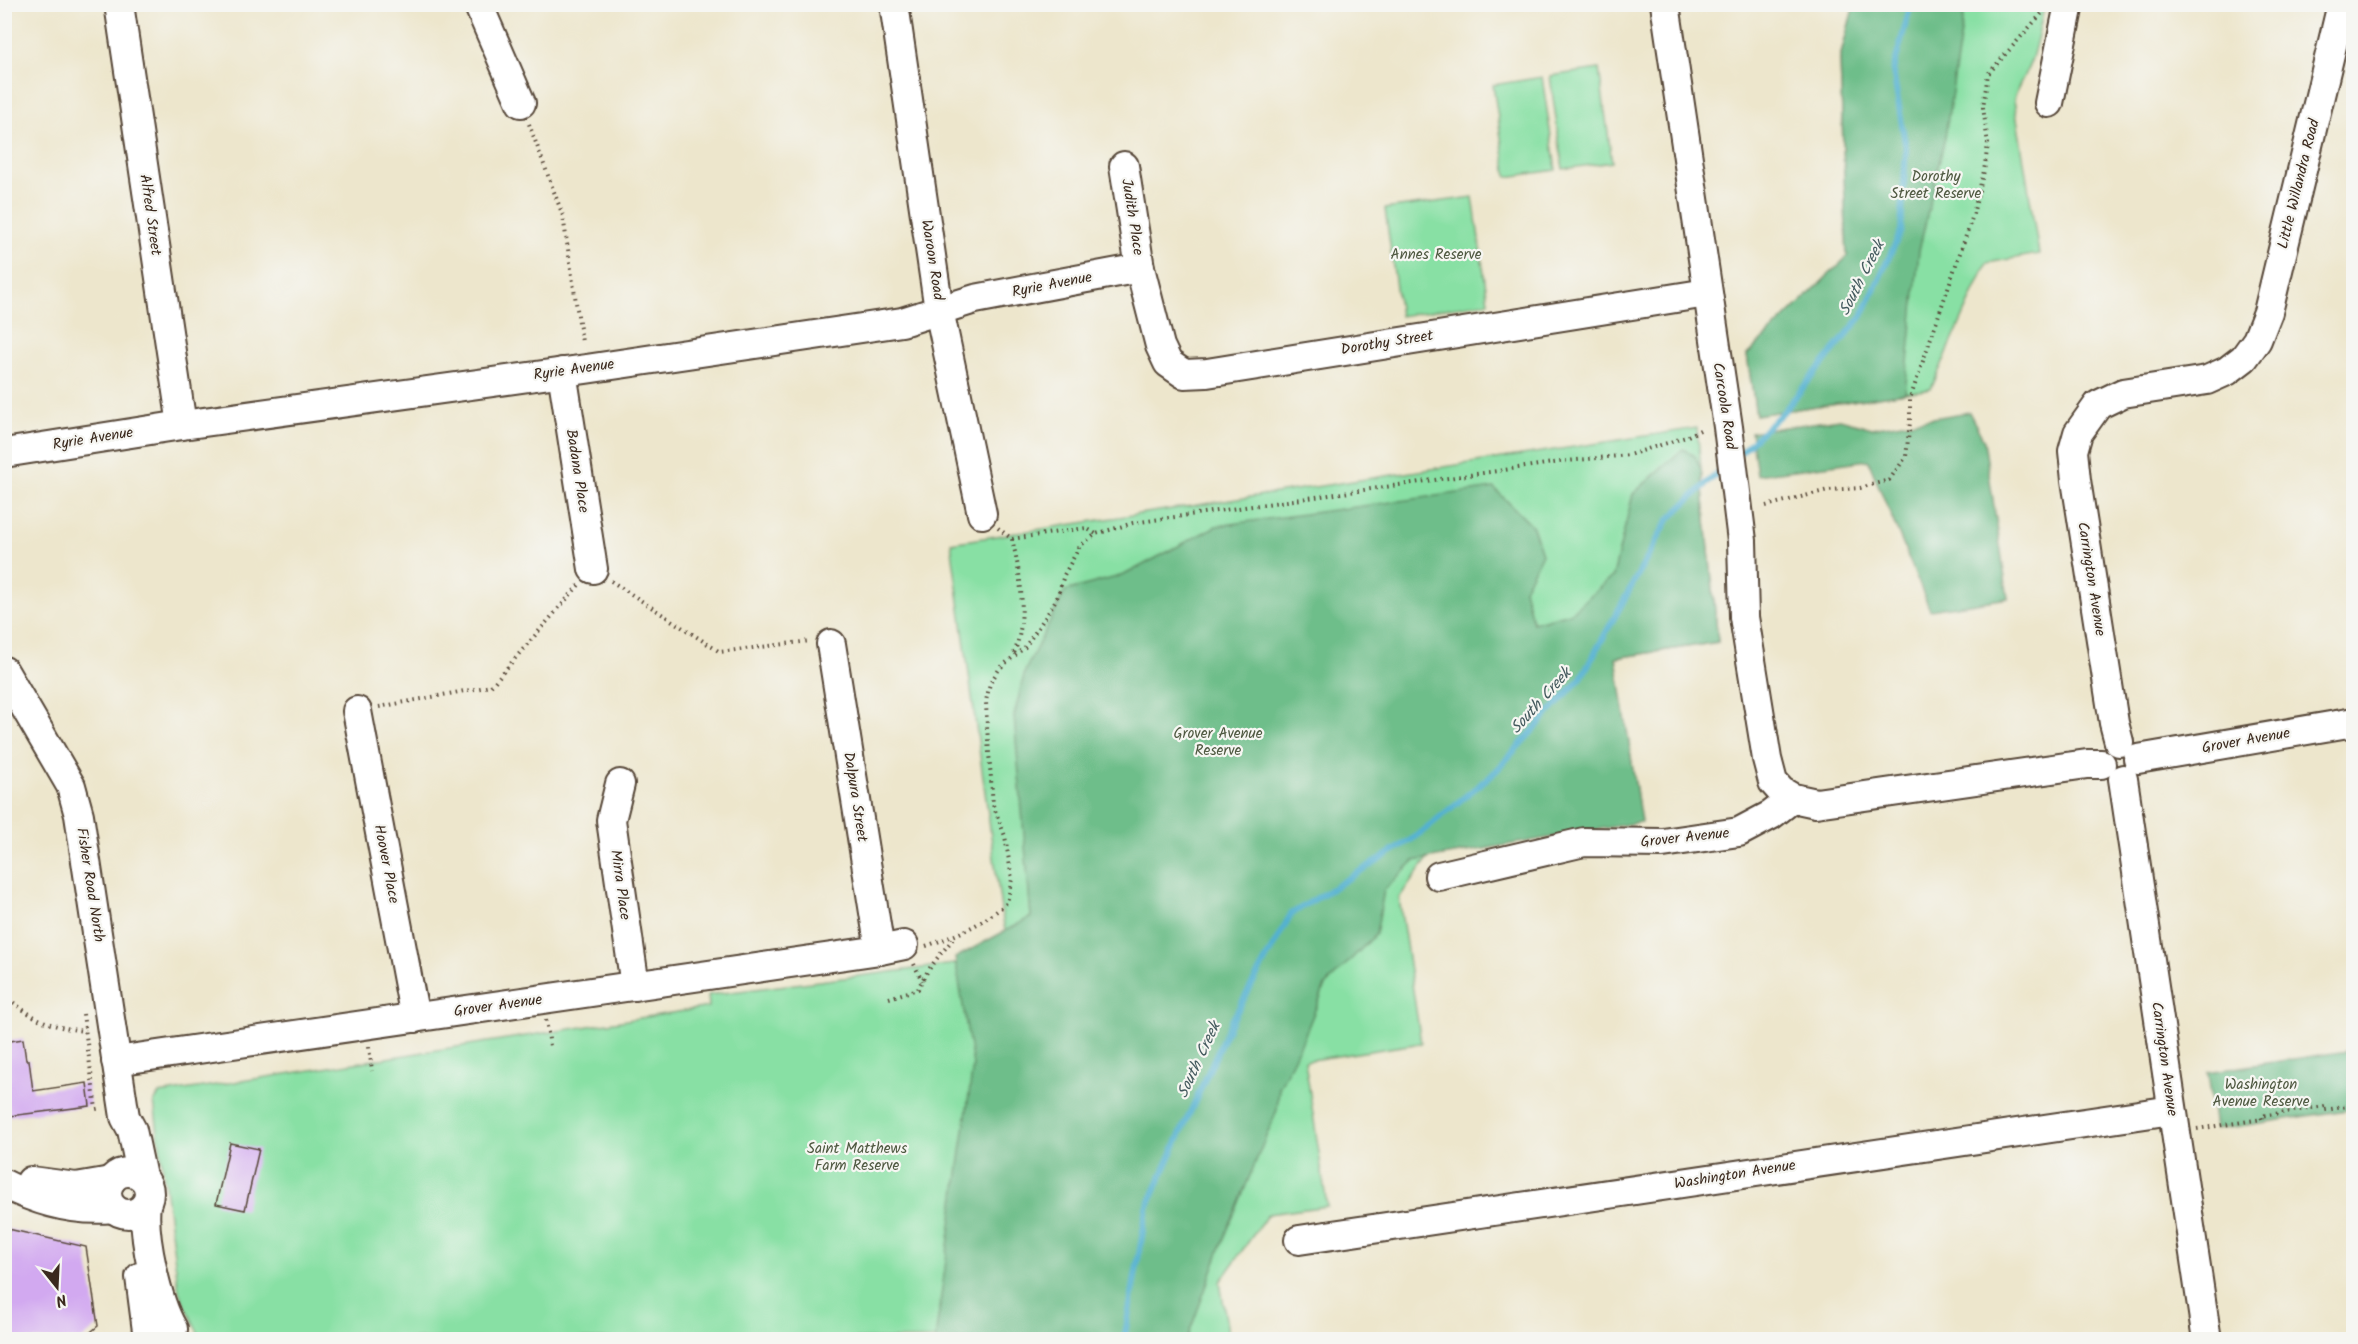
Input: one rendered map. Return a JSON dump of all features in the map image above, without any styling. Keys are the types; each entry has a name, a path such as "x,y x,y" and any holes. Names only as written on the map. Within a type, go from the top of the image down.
{"street":[{"name":"Alfred Street","path":"119,4 182,425"},
{"path":"478,4 521,103"},
{"name":"Waroon Road","path":"894,4 939,310 982,514"},
{"name":"Carcoola Road","path":"1665,4 1707,293 1719,426 1737,498 1742,541 1744,617 1767,759 1773,782 1781,791 1793,798"},
{"path":"2049,103 2069,4"},
{"name":"Little Willandra Road","path":"2087,419 2098,405 2123,393 2207,380 2227,371 2244,358 2258,340 2268,312 2342,4"},
{"name":"Judith Place","path":"1124,166 1140,268"},
{"name":"Ryrie Avenue","path":"4,453 182,425 902,322 975,299 1140,268"},
{"name":"Dorothy Street","path":"1140,268 1160,346 1168,363 1184,374 1207,373 1707,293"},
{"name":"Badana Place","path":"562,372 593,569"},
{"name":"Carrington Avenue","path":"2087,419 2078,433 2073,451 2076,480 2207,1340"},
{"name":"Dalpura Street","path":"831,644 892,948"},
{"name":"Fisher Road North","path":"4,671 70,786 79,814 125,1117 120,1131 124,1193"},
{"name":"Hoover Place","path":"357,711 415,1018"},
{"name":"Grover Avenue","path":"1439,876 1584,842 1663,843 1739,832 1771,815 1793,798 1816,803 2120,761 2354,722"},
{"name":"Mirra Place","path":"620,784 611,820 635,986"},
{"name":"Grover Avenue","path":"116,1061 892,948"},
{"name":"Washington Avenue","path":"1299,1240 2172,1110"},
{"path":"4,1183 41,1200 81,1210 124,1193 154,1336"}],"path":[{"path":"1766,506 1828,490 1860,488 1889,480 1906,457 1910,399 1972,218 1984,171 1988,144 1983,107 1988,74 2050,4"},
{"path":"521,103 563,216 582,342"},
{"path":"892,948 919,948 956,936 986,921 1007,903 1012,879 1005,836 993,805 986,701 990,683 1000,668 1025,647 1057,598 1064,575 1080,546 1096,534 1133,523 1567,461 1629,455 1686,437 1701,428 1719,426"},
{"path":"982,514 1012,539 1016,555 1022,607 1017,647 1012,660"},
{"path":"1012,539 1086,528 1096,534"},
{"path":"357,711 491,686 593,569 720,652 806,641 831,644"},
{"path":"889,998 918,989 943,951 956,936"},
{"path":"4,995 41,1022 62,1029 85,1031"},
{"path":"83,1010 96,1109"},
{"path":"546,1016 550,1046"},
{"path":"368,1041 372,1071"},
{"path":"2193,1130 2325,1106 2325,1110 2354,1105"}],"green space":[{"name":"Dorothy Street Reserve","path":"1854,5 2045,5 2031,61 2014,100 2039,254 1987,263 1931,389 1756,415 1747,355 1847,257 1840,58"},
{"name":"Dorothy Street Reserve","path":"1854,5 1973,5 1964,13 1945,137 1919,251 1905,393 1756,415 1747,355 1847,257 1840,58"},
{"path":"1599,69 1612,162 1563,169 1550,76"},
{"path":"1542,77 1556,170 1507,177 1493,85"},
{"name":"Annes Reserve","path":"1473,197 1488,302 1400,316 1385,209"},
{"path":"1969,412 1984,441 2008,598 1930,610 1868,460 1757,475 1751,432 1840,419 1872,428"},
{"name":"Saint Matthews Farm Reserve","path":"1697,428 1718,642 1616,658 1638,803 1448,831 1399,898 1421,1043 1305,1061 1327,1206 1268,1214 1220,1282 1229,1339 201,1339 179,1292 154,1102 159,1094 709,1007 708,995 1010,957 1001,909 951,543"},
{"name":"Grover Avenue Reserve","path":"1683,449 1695,456 1701,469 1718,642 1616,658 1641,822 1414,861 1384,890 1376,934 1325,986 1301,1044 1279,1088 1277,1110 1223,1241 1187,1339 935,1340 973,1065 955,958 1031,917 1014,716 1025,671 1065,591 1124,575 1216,526 1494,488 1533,527 1542,554 1524,589 1533,623 1570,613 1613,576 1633,494"},
{"name":"Washington Avenue Reserve","path":"2353,1050 2353,1109 2215,1130 2208,1072"}],"building":[{"path":"23,1039 26,1060 29,1060 33,1091 87,1083 90,1106 10,1116 4,1076 4,1042"},
{"path":"230,1143 259,1149 245,1210 216,1204"},
{"path":"4,1228 86,1247 98,1326 81,1340 4,1340"}],"waterway":[{"name":"South Creek","path":"1741,452 1783,412 1862,316 1901,231 1906,149 1893,71 1911,4"},
{"name":"South Creek","path":"1124,1340 1147,1208 1229,1026 1291,914 1417,836 1496,771 1581,678 1668,520 1724,467"}]}
